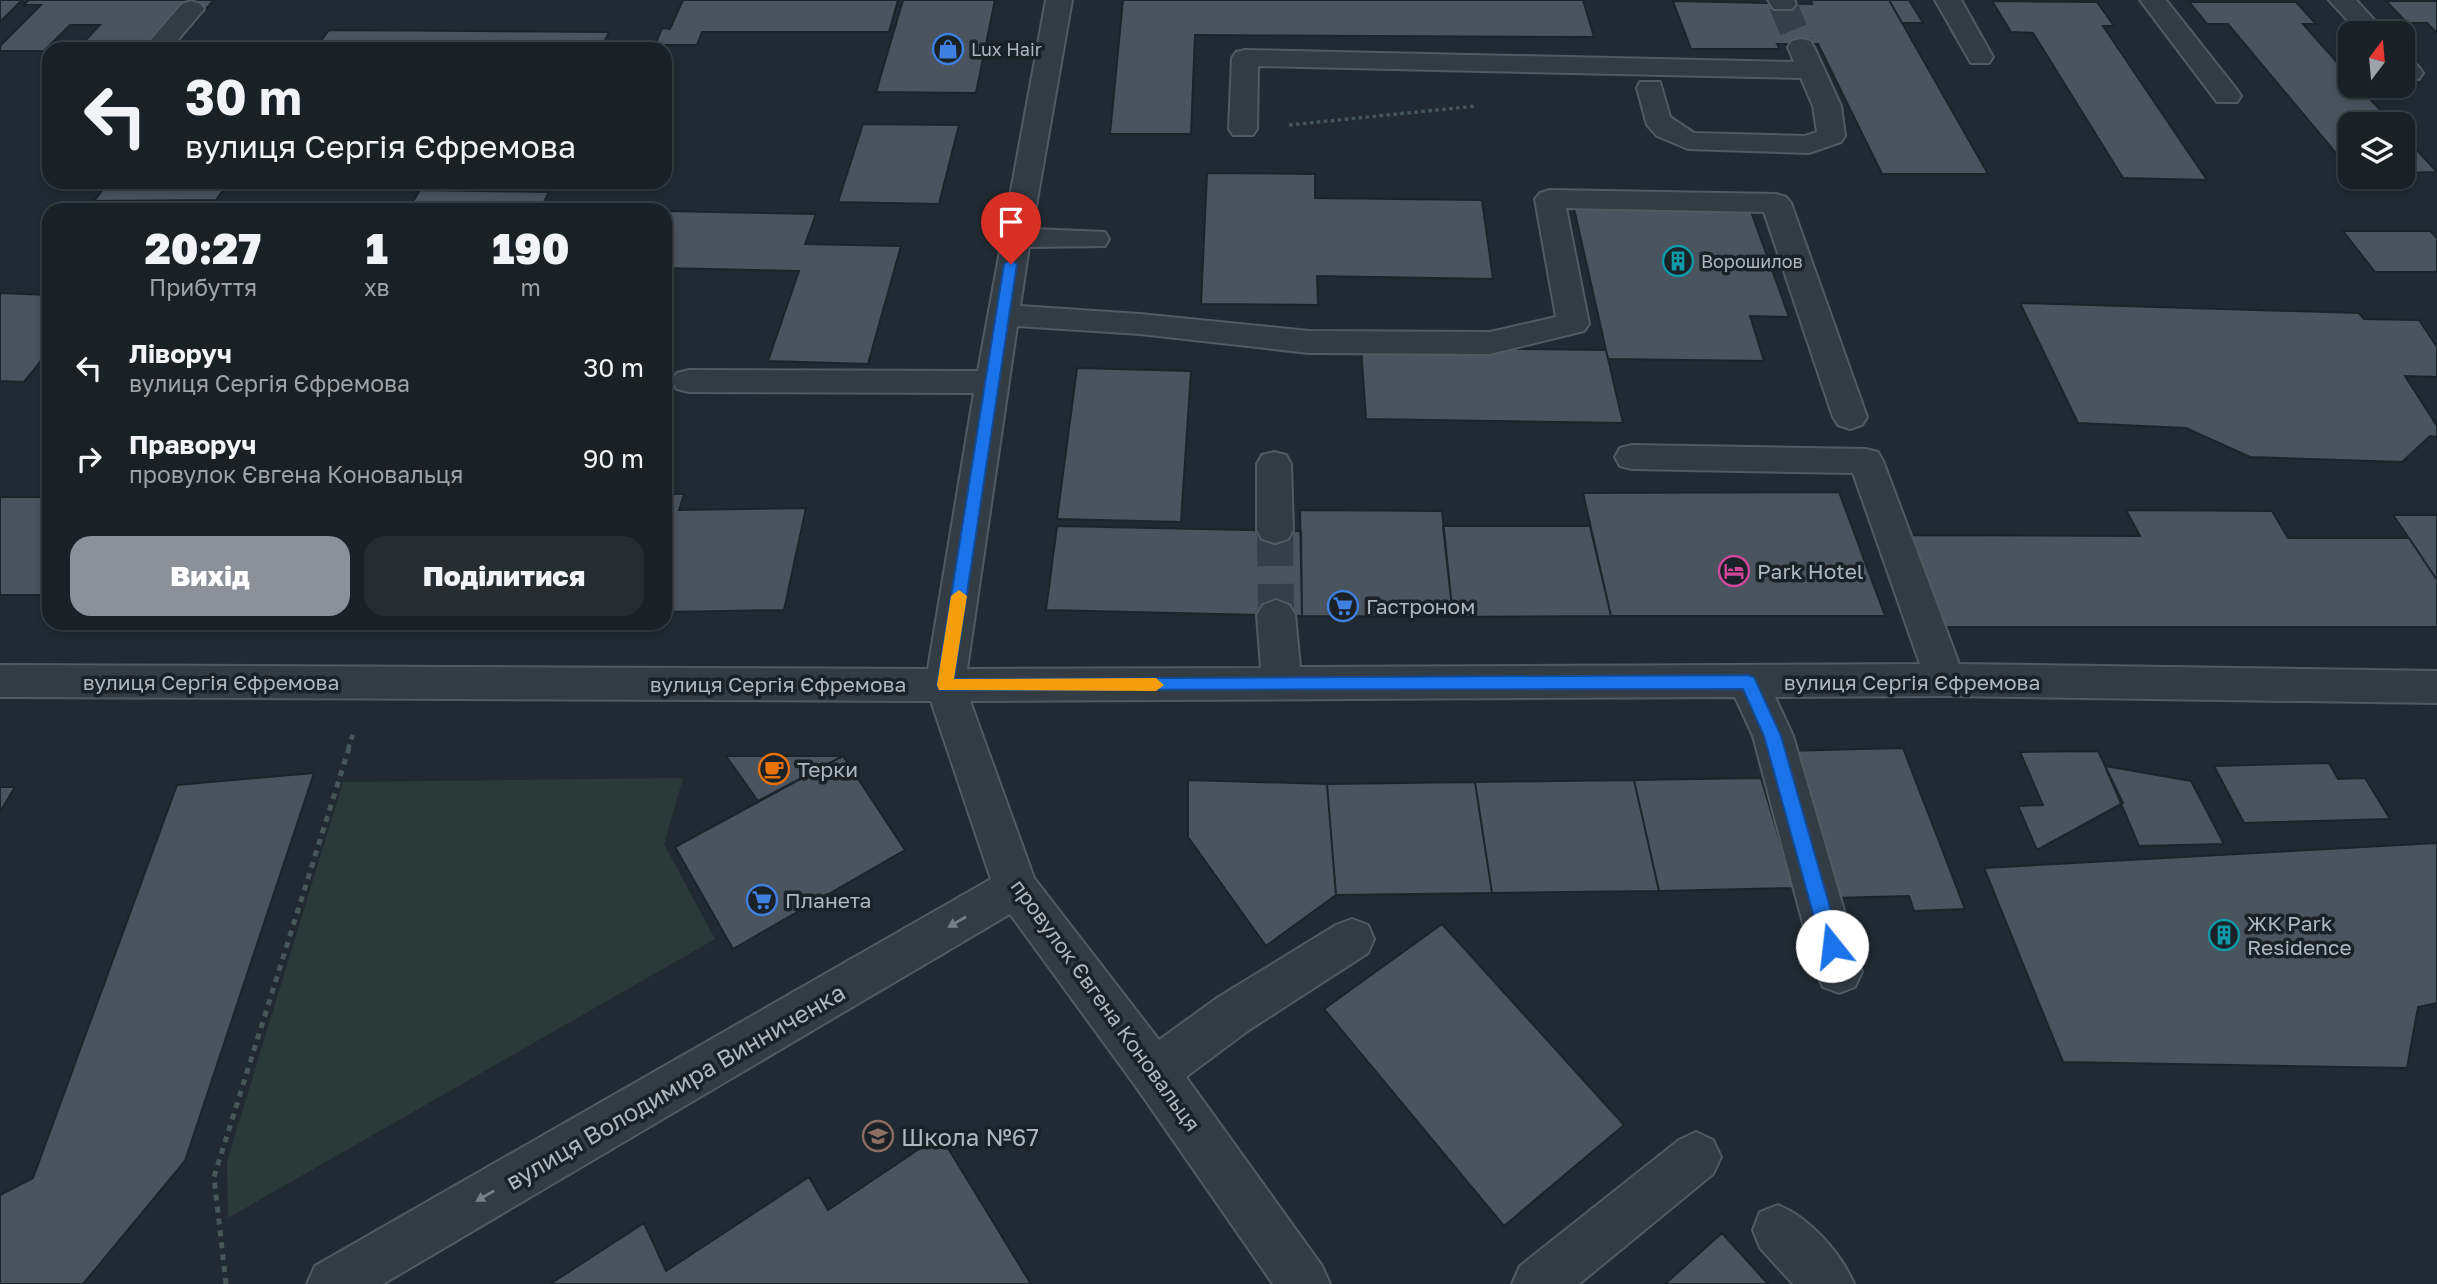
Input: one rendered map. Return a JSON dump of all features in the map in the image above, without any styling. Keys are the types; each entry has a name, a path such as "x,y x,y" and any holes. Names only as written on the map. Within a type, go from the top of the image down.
{"street":[{"name":"провулок Євгена Коновальця","path":"1059,0 1015,238 945,685 1016,888 1154,1072 1304,1284"},
{"path":"1948,0 1980,57"},
{"path":"2153,0 2227,96"},
{"path":"2342,0 2362,21"},
{"path":"162,42 191,9"},
{"path":"1650,89 1657,119 1667,130 1688,141 1809,145 1831,136 1827,106 1800,44"},
{"path":"1243,130 1245,58 1811,70"},
{"path":"1003,315 1140,324 1309,342 1490,343 1573,324 1550,199 1776,202 1850,417"},
{"path":"1015,238 1094,239"},
{"path":"688,381 993,382"},
{"path":"1632,457 1866,461 1945,680"},
{"path":"1274,464 1275,530"},
{"path":"1276,615 1282,685"},
{"name":"вулиця Сергія Єфремова","path":"0,681 1282,685 1945,680 2437,687"},
{"path":"1748,682 1773,736 1839,972"},
{"name":"вулиця Володимира Винниченка","path":"333,1284 1016,888"},
{"path":"1154,1072 1233,1014 1352,939"},
{"path":"1538,1284 1696,1157"},
{"path":"1778,1230 1828,1284"}],"path":[{"path":"1243,130 1487,105"},
{"path":"226,1284 214,1177 369,683"}],"shaded area":[{"path":"683,778 664,844 715,939 228,1218 227,1161 343,782"}],"building":[{"path":"0,0 22,0 0,22"},
{"path":"29,0 214,0 206,9 180,9 150,42 84,42 100,25 70,25 53,42 42,42 42,51 0,51 0,46 41,5 23,5"},
{"path":"683,0 898,0 889,32 702,32 697,45 656,42 662,28 670,29"},
{"path":"903,0 995,0 976,93 876,92"},
{"path":"1123,0 1583,0 1594,37 1195,35 1191,134 1110,134"},
{"path":"1811,0 1889,0 1988,174 1882,174 1818,44 1777,44 1780,49 1691,49 1673,1 1812,4"},
{"path":"1889,0 1909,0 1923,23 1902,23"},
{"path":"1992,1 2097,2 2114,26 2103,26 2207,180 2123,178 2033,33 2011,32"},
{"path":"2386,1 2437,1 2437,33 2427,23 2405,21"},
{"path":"2189,2 2296,2 2316,24 2303,24 2338,63 2338,98 2369,98 2382,112 2338,112 2338,156 2228,24 2207,24"},
{"path":"329,30 609,32 604,42 320,42"},
{"path":"863,124 959,125 939,204 838,202"},
{"path":"2415,148 2437,172 2415,173"},
{"path":"1207,173 1315,174 1315,198 1482,200 1493,279 1317,276 1318,305 1201,304"},
{"path":"103,189 224,189 216,200 94,201"},
{"path":"420,190 549,192 544,203 412,203"},
{"name":"Ворошилов","path":"1573,204 1749,206 1789,317 1750,316 1764,361 1608,359"},
{"path":"672,211 816,214 805,244 901,246 868,364 768,361 799,271 672,268"},
{"path":"2343,231 2430,231 2437,238 2437,272 2375,272"},
{"path":"0,293 42,295 42,360 24,382 0,381"},
{"path":"2020,303 2359,313 2364,319 2419,320 2437,347 2437,377 2405,376 2437,426 2437,437 2430,436 2402,462 2250,457 2186,428 2078,423"},
{"path":"1361,347 1606,350 1623,423 1366,419"},
{"path":"1077,368 1191,371 1181,522 1057,519"},
{"name":"Park Hotel","path":"1839,492 1885,616 1611,616 1583,493"},
{"path":"672,494 684,494 679,510 806,508 784,610 672,612"},
{"path":"0,497 42,497 42,595 0,595"},
{"path":"1300,510 1442,511 1453,617 1302,616"},
{"path":"2126,510 2272,511 2288,538 2409,538 2437,580 2437,627 1939,627 1903,535 2140,536"},
{"path":"2393,515 2437,515 2437,580 2409,538"},
{"path":"1057,526 1301,531 1302,616 1046,610"},
{"path":"1443,526 1590,526 1611,616 1453,617"},
{"path":"1903,748 1965,909 1914,911 1909,896 1830,898 1783,751"},
{"path":"2098,751 2123,803 2037,850 2018,806 2043,805 2020,752"},
{"path":"726,756 843,756 758,801"},
{"name":"Планета","path":"843,756 905,850 733,949 675,847"},
{"path":"2329,763 2338,779 2365,778 2390,819 2244,823 2214,766"},
{"path":"2105,766 2191,781 2224,844 2139,846"},
{"path":"314,773 185,1161 83,1284 0,1284 0,1195 33,1178 177,785"},
{"path":"1761,778 1794,888 1659,891 1634,780"},
{"path":"1188,780 1327,784 1336,895 1266,946 1188,837"},
{"path":"1634,780 1659,891 1492,893 1475,782"},
{"path":"1475,782 1492,893 1336,895 1327,784"},
{"path":"0,787 15,787 0,812"},
{"name":"ЖК Park Residence","path":"2437,843 2437,1003 2418,1007 2407,1068 2063,1062 1984,868"},
{"path":"1442,924 1624,1125 1504,1226 1324,1009"},
{"path":"940,1135 1031,1284 550,1284 644,1223 666,1271 809,1177 828,1210"},
{"path":"1722,1233 1768,1284 1665,1284"}],"tunnel":[{"path":"1783,4 1799,44"},
{"path":"1275,530 1276,615"}],"slow traffic":[{"path":"959,596 945,685 1156,685"}],"place":[{"name":"Lux Hair","path":"948,49"},
{"name":"Ворошилов","path":"1678,261"},
{"name":"Park Hotel","path":"1734,571"},
{"name":"Гастроном","path":"1343,606"},
{"name":"Терки","path":"774,769"},
{"name":"Планета","path":"762,900"},
{"name":"ЖК Park Residence","path":"2224,935"},
{"name":"Школа №67","path":"878,1136"}],"route":[{"path":"1011,264 945,685 1748,682 1773,736 1832,946"}]}
